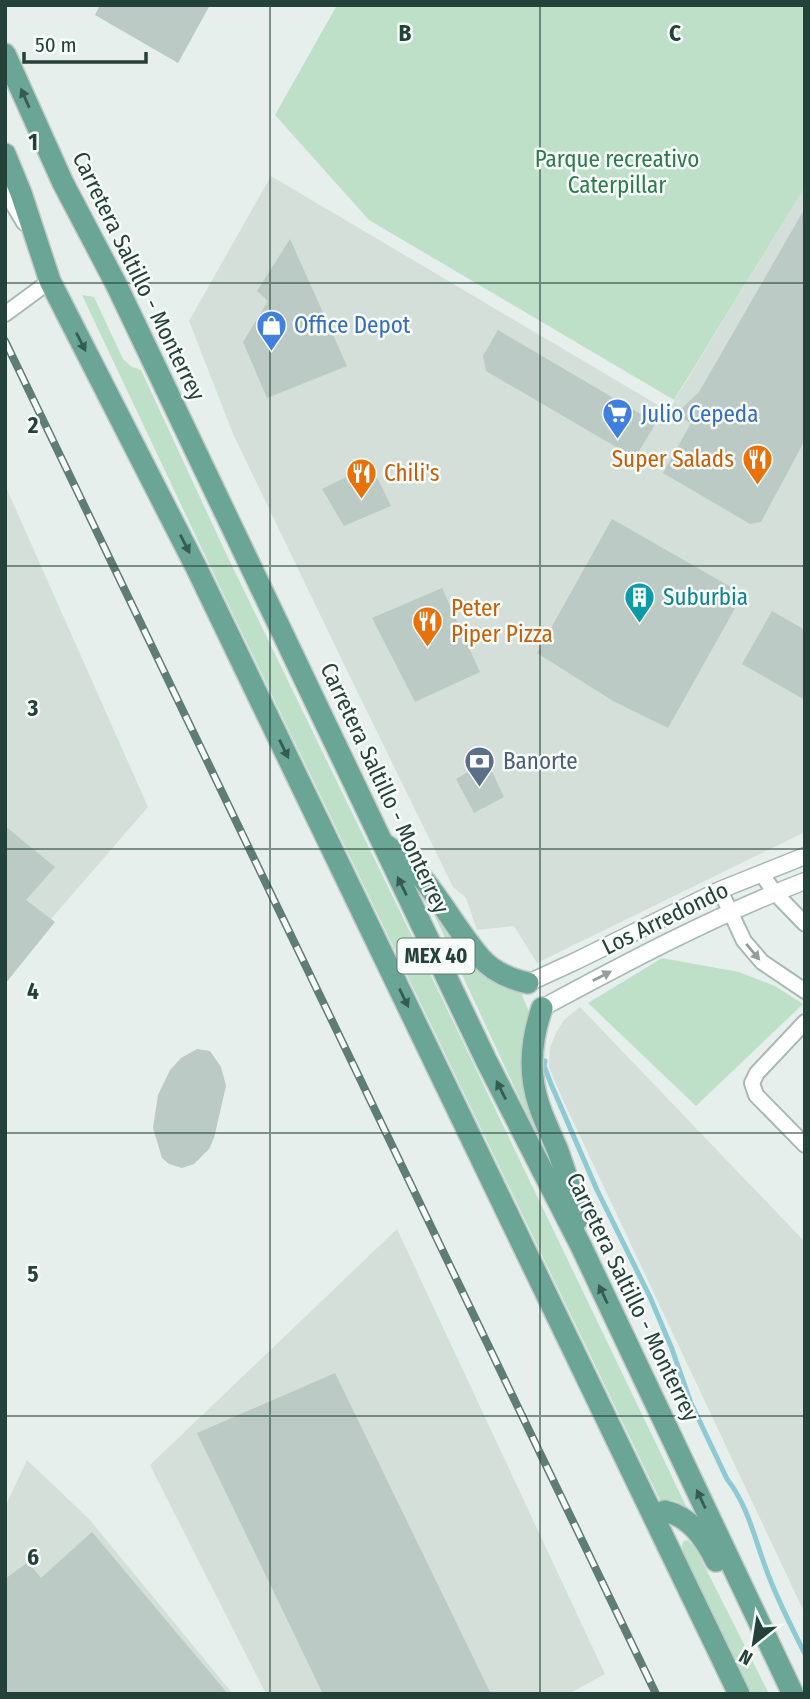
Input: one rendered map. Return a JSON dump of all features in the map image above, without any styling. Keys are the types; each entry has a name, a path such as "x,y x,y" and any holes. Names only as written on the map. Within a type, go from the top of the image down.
{"main road":[{"name":"Carretera Saltillo - Monterrey","path":"5,54 63,183 116,284 486,1060 581,1246 793,1694"},
{"name":"MEX 40","path":"5,154 50,281 197,566 739,1694"},
{"name":"MEX 40","path":"5,186 34,233"},
{"path":"382,842 417,872 481,958 499,972 528,983"},
{"path":"542,1008 533,1040 534,1089 538,1105 558,1150 575,1209 581,1246"},
{"path":"654,1515 665,1511 682,1517 706,1543 783,1694"}],"street":[{"path":"5,314 50,281"},
{"name":"Los Arredondo","path":"528,983 720,890 805,856"},
{"path":"761,873 775,893 805,924"},
{"name":"Los Arredondo","path":"542,1008 730,913 805,881"},
{"path":"720,890 744,941 762,962 805,991"},
{"path":"805,1023 757,1073 752,1083 756,1095 805,1145"}],"shaded area":[{"path":"271,176 668,411 805,187 805,832 537,963 514,926 477,930 466,898 453,887 234,436 189,321"},
{"path":"5,485 148,807 5,972"},
{"path":"580,1007 805,1242 805,1614 549,1067 550,1048 556,1033 564,1020"},
{"path":"397,1229 605,1674 568,1694 266,1694 150,1465"},
{"path":"27,1460 89,1519 233,1694 10,1694 5,1687 5,1507"}],"green space":[{"name":"Parque recreativo Caterpillar","path":"337,5 805,5 805,187 674,400 369,220 275,115"},
{"path":"82,295 94,297 123,359 132,367 141,370 223,547 687,1508 675,1501 660,1500"},
{"path":"426,897 495,981 507,988 520,990 530,1014 558,1181"},
{"path":"662,958 739,972 775,986 803,1004 696,1106 588,1003"},
{"path":"688,1540 696,1549 769,1694 752,1694 683,1554 682,1545"}],"building":[{"path":"100,5 210,5 178,63 95,15"},
{"path":"805,208 805,440 761,522 750,524 663,473 691,423 675,415 699,392"},
{"path":"290,239 347,366 267,398 243,342 268,301 257,291"},
{"path":"498,330 656,423 635,458 486,371 483,356"},
{"path":"371,465 391,506 344,526 322,489"},
{"name":"Suburbia","path":"612,519 743,594 668,728 613,701 537,653"},
{"path":"442,588 480,672 415,702 372,618"},
{"path":"772,611 805,630 805,700 742,664"},
{"name":"Banorte","path":"487,761 504,797 474,813 456,779"},
{"path":"5,826 55,867 26,900 55,922 5,984"},
{"path":"197,1049 210,1051 221,1067 226,1086 209,1149 194,1164 182,1168 169,1164 162,1158 153,1128 158,1095 170,1070 181,1058"},
{"path":"335,1373 491,1694 323,1694 197,1433"},
{"path":"92,1532 228,1694 5,1694 5,1579 28,1562 41,1578"}],"waterway":[{"path":"545,1061 544,1066 551,1084 597,1190 650,1297 691,1403 746,1513 772,1584 805,1654"}],"railway":[{"path":"5,341 656,1694"}],"place":[{"name":"Office Depot","path":"271,352"},
{"name":"Julio Cepeda","path":"618,441"},
{"name":"Super Salads","path":"757,486"},
{"name":"Chili's","path":"361,500"},
{"name":"Suburbia","path":"640,624"},
{"name":"Peter Piper Pizza","path":"428,648"},
{"name":"Banorte","path":"480,788"}]}
